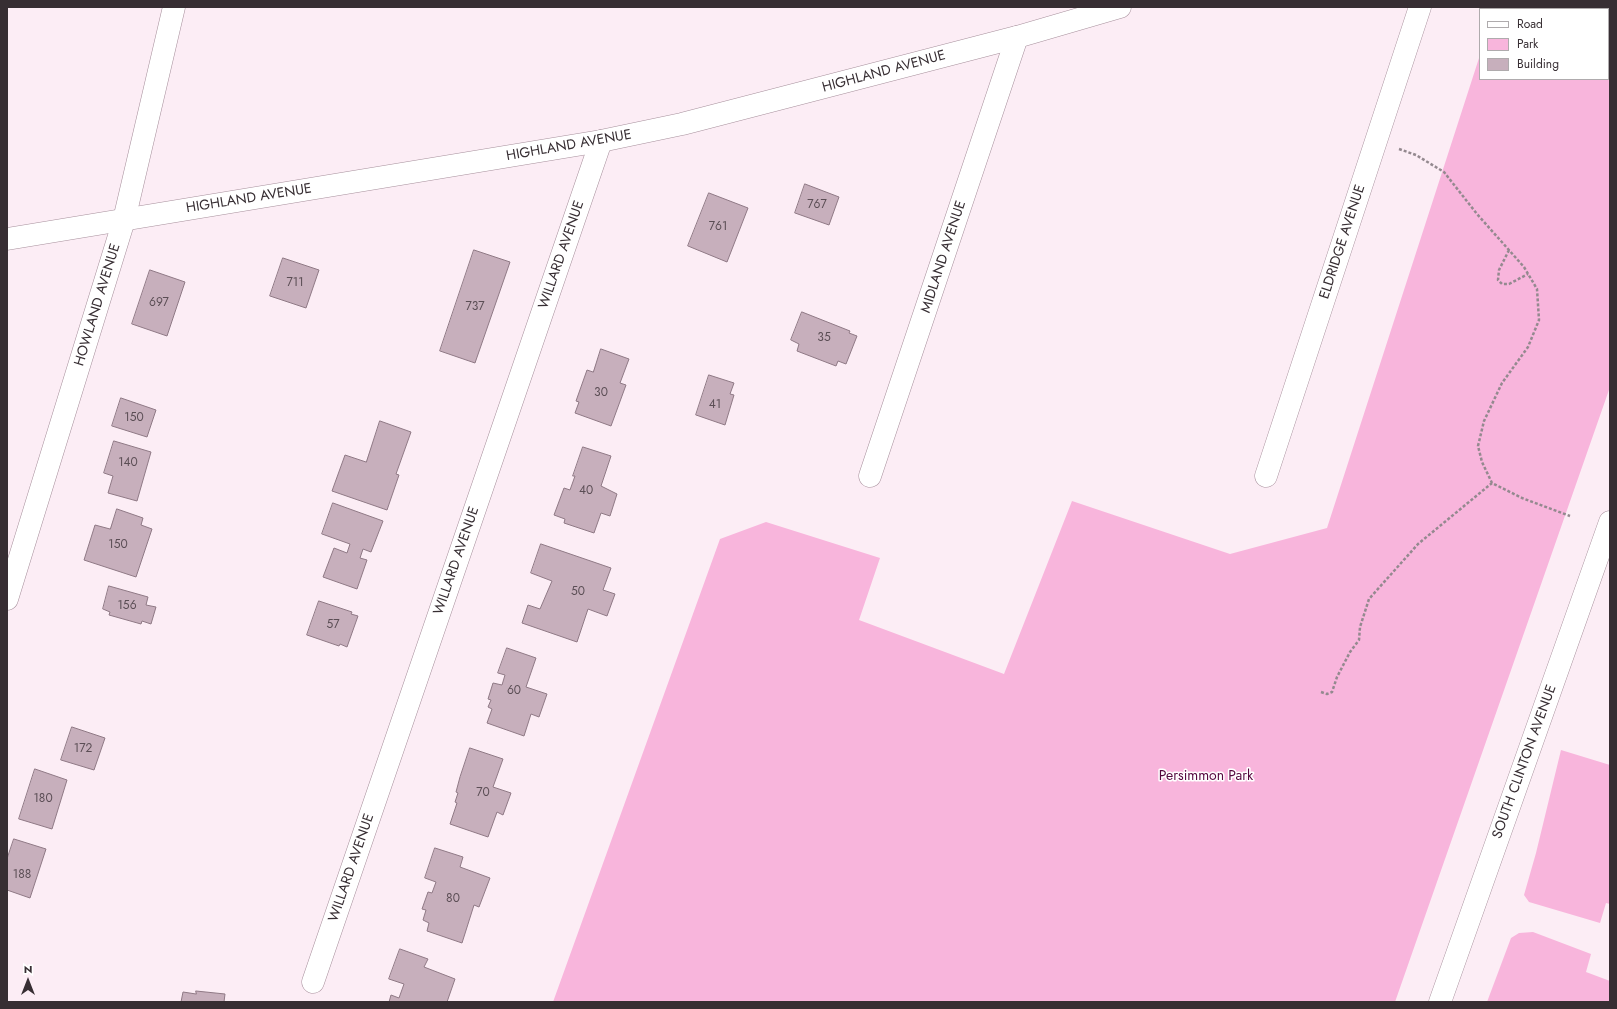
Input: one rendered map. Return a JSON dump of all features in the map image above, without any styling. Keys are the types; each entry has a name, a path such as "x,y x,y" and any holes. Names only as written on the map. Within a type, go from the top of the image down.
{"street":[{"name":"HOWLAND AVENUE","path":"7,599 124,220 174,7"},
{"name":"HIGHLAND AVENUE","path":"7,239 601,141 682,124 1017,37 1120,7"},
{"name":"ELDRIDGE AVENUE","path":"1266,476 1420,7"},
{"name":"MIDLAND AVENUE","path":"870,476 1017,37"},
{"name":"WILLARD AVENUE","path":"313,982 601,141"},
{"name":"SOUTH CLINTON AVENUE","path":"1440,1002 1609,528"}],"path":[{"path":"1377,140 1416,155 1444,172 1528,274 1537,290 1539,320 1528,347 1502,383 1484,421 1478,446 1482,462 1492,483 1522,498 1570,516"},
{"path":"1509,250 1499,270 1498,280 1502,284 1509,284 1528,274"},
{"path":"1321,692 1327,694 1332,692 1337,677 1350,652 1359,640 1360,627 1369,599 1418,544 1492,483"}],"green space":[{"name":"Persimmon Park","path":"1610,7 1610,387 1395,1002 553,1002 720,539 766,522 880,558 859,620 1004,674 1072,501 1230,554 1327,528 1479,58 1479,80 1609,80 1609,8 1495,8"},
{"path":"1561,750 1610,765 1610,904 1606,903 1600,923 1529,902 1524,895 1536,853"},
{"path":"1533,932 1591,954 1586,972 1610,981 1610,1002 1487,1002 1511,938 1519,933"}],"building":[{"path":"805,184 839,197 829,225 795,213"},
{"path":"709,193 748,208 727,262 688,246"},
{"path":"474,250 510,262 475,363 440,351"},
{"path":"283,258 319,270 306,308 270,296"},
{"path":"150,270 185,282 167,336 132,324"},
{"path":"802,312 850,331 849,333 857,336 846,364 838,361 836,366 797,351 799,344 791,340"},
{"path":"601,349 629,359 620,383 626,385 611,426 575,413 579,402 576,401 587,370 593,372"},
{"path":"709,375 734,383 730,394 734,395 725,425 696,415"},
{"path":"121,398 156,410 147,437 112,426"},
{"path":"380,421 411,432 396,474 399,475 387,510 332,491 345,455 366,462"},
{"path":"114,441 151,452 137,501 108,493 113,476 104,473"},
{"path":"583,447 611,456 601,486 617,494 610,516 601,513 594,533 564,523 565,519 554,515 564,488 570,490"},
{"path":"333,503 383,521 371,552 363,549 360,558 367,560 357,589 323,577 334,548 347,553 350,544 322,534"},
{"path":"117,509 143,518 141,525 152,529 136,577 84,560 95,525 110,529"},
{"path":"541,544 611,568 603,590 615,594 607,616 588,609 577,642 522,623 528,605 540,609 552,581 531,573"},
{"path":"109,586 148,597 146,605 156,607 151,624 142,621 141,624 109,615 110,612 103,609"},
{"path":"319,601 352,612 351,614 358,616 347,647 340,644 339,646 307,635"},
{"path":"507,648 536,658 526,687 547,694 539,717 531,714 524,736 487,723 492,709 488,707 491,700 488,699 493,683 502,685 505,675 498,673"},
{"path":"72,727 105,738 94,770 61,760"},
{"path":"470,748 503,759 493,787 511,793 503,815 497,812 488,837 450,824 457,803 455,802 458,793 456,792"},
{"path":"35,769 67,780 52,829 19,819"},
{"path":"14,839 46,849 30,898 7,890 7,859"},
{"path":"435,848 463,857 460,867 490,878 479,907 474,905 462,943 427,931 429,923 423,920 426,910 422,909 428,892 432,893 436,882 425,878"},
{"path":"400,949 428,959 424,967 455,979 447,1002 389,1002 391,995 399,998 404,984 389,979"},
{"path":"196,991 225,994 224,1002 181,1002 183,992 196,994"}]}
